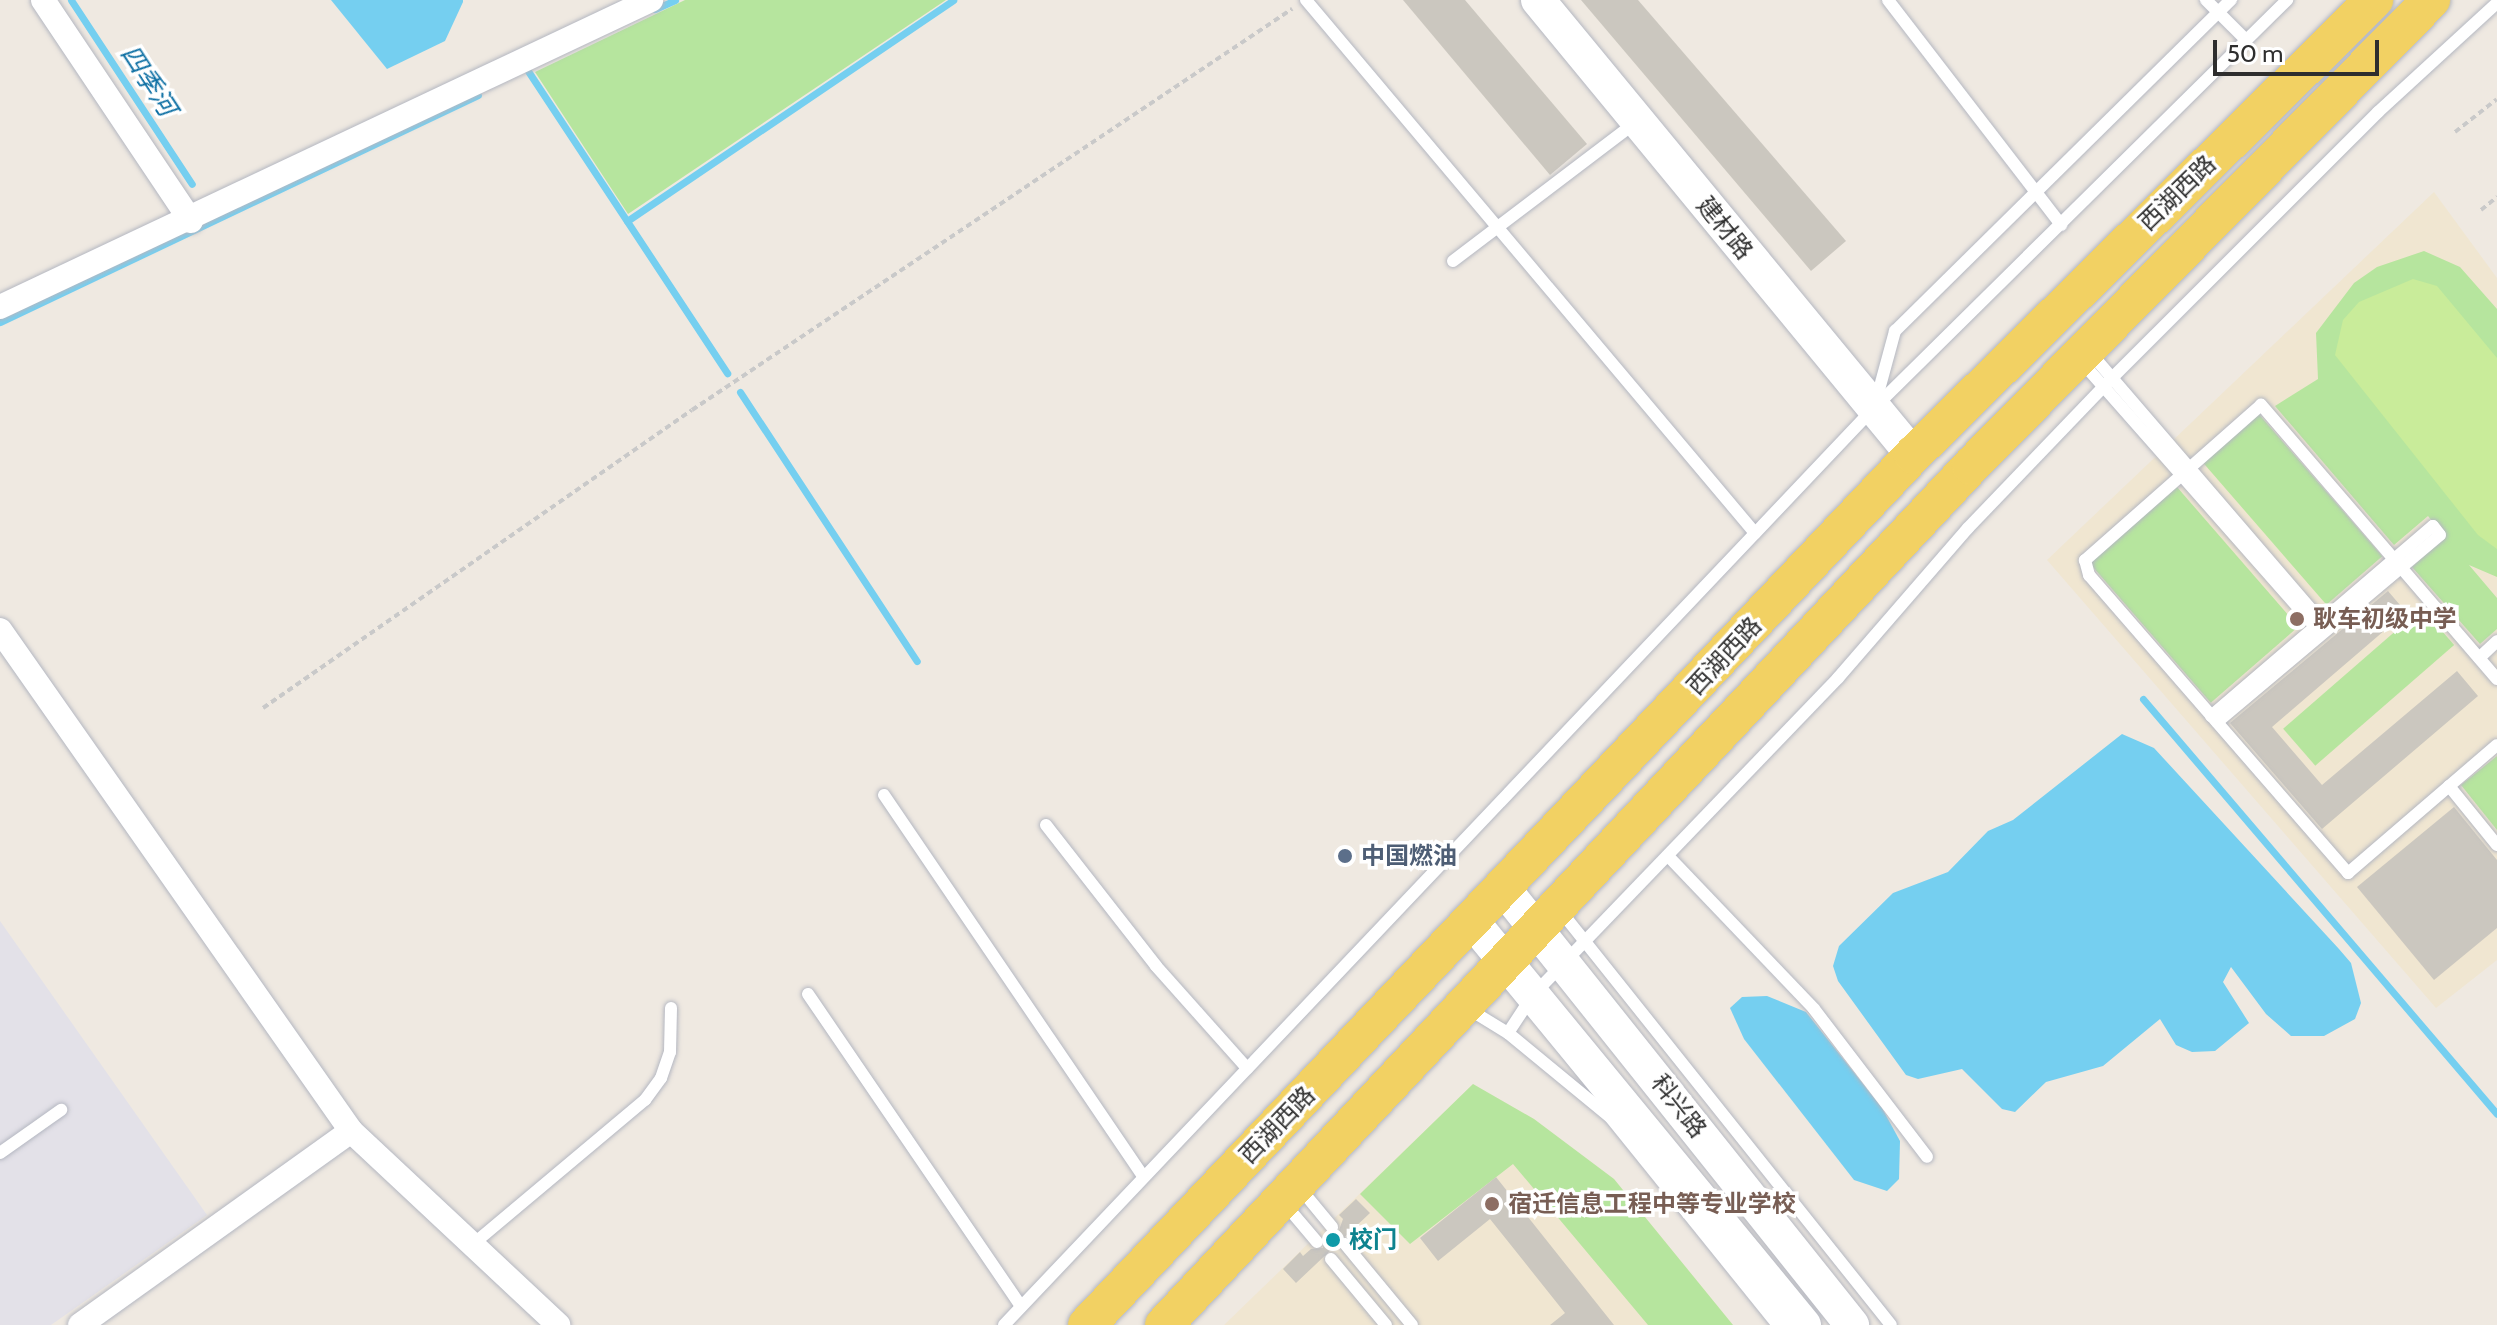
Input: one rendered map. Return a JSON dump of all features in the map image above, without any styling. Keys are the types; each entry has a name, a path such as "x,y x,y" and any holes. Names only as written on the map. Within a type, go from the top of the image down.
{"main road":[{"name":"建材路","path":"1538,0 1913,455"},
{"name":"西湖西路","path":"1087,1325 1913,455 2374,0"},
{"name":"西湖西路","path":"1164,1325 2082,353 2431,0"},
{"name":"科兴路","path":"1504,889 1549,919 1852,1325"},
{"name":"科兴路","path":"1472,921 1791,1322"}],"street":[{"path":"43,0 191,221"},
{"path":"0,307 191,221 651,0"},
{"path":"0,630 351,1131 558,1325"},
{"path":"80,1325 351,1131"}],"lane":[{"path":"1305,0 1755,533"},
{"path":"1888,0 2061,225"},
{"path":"2206,0 2246,40"},
{"path":"1874,408 1895,331 2231,0"},
{"path":"1004,1325 1874,408 2285,1"},
{"path":"1508,1033 1533,995 1668,856 2108,382 2378,112 2497,3"},
{"path":"1453,261 1637,121"},
{"path":"2082,353 2319,627"},
{"path":"2497,679 2261,405 2085,560 2084,568 2348,873 2497,745"},
{"path":"2214,719 2398,563"},
{"path":"2479,658 2497,641"},
{"path":"2449,786 2497,845"},
{"path":"884,795 1144,1177"},
{"path":"1046,825 1156,966 1247,1068"},
{"path":"1668,856 1814,1009 1927,1157"},
{"path":"1576,953 1891,1325"},
{"path":"808,994 1021,1306"},
{"path":"1464,1006 1508,1033 1610,1117 1791,1322"},
{"path":"472,1245 645,1100 661,1078 670,1052 671,1008"},
{"path":"0,1153 61,1110"},
{"path":"1289,1192 1332,1227"},
{"path":"1289,1192 1317,1242"},
{"path":"1345,1244 1412,1325"},
{"path":"1331,1259 1386,1325"}],"path":[{"path":"263,708 692,410 1305,0"},
{"path":"2455,132 2497,99"},
{"path":"2481,210 2497,197"}],"shaded area":[{"name":"耿车初级中学","path":"2434,192 2497,278 2497,960 2436,1008 2047,560"},
{"path":"0,921 207,1215 51,1325 0,1325"},
{"name":"宿迁信息工程中等专业学校","path":"1473,1084 1534,1119 1614,1179 1733,1325 1224,1325"}],"green space":[{"path":"685,0 946,0 628,214 535,72"},
{"path":"2424,251 2460,267 2497,309 2497,577 2469,565 2497,598 2497,629 2480,644 2412,567 2445,537 2428,516 2394,545 2275,406 2318,379 2316,333 2354,283 2377,267"},
{"path":"2413,279 2437,286 2497,358 2497,549 2478,535 2335,355 2343,320 2359,302"},
{"path":"2257,412 2382,556 2326,605 2201,461"},
{"path":"2177,487 2298,627 2211,703 2089,563"},
{"path":"2422,608 2454,645 2315,766 2283,729"},
{"path":"2497,756 2497,830 2461,785"},
{"path":"1473,1084 1534,1119 1614,1179 1733,1325 1648,1325 1513,1164 1410,1244 1360,1194"}],"water":[{"path":"331,0 463,2 445,41 387,69"},
{"path":"2122,734 2154,748 2351,963 2361,1003 2355,1019 2324,1036 2291,1036 2266,1014 2231,967 2223,982 2249,1023 2215,1051 2192,1052 2176,1045 2160,1019 2103,1066 2046,1082 2015,1112 2002,1109 1962,1069 1918,1079 1906,1075 1838,981 1833,966 1839,946 1893,893 1948,872 1988,831 2013,820"},
{"path":"1767,996 1806,1012 1882,1108 1900,1141 1899,1179 1887,1191 1854,1180 1744,1039 1730,1008 1742,997"}],"building":[{"path":"1403,0 1465,0 1587,144 1550,175"},
{"path":"1581,0 1638,0 1846,241 1811,271"},
{"path":"2388,591 2406,612 2272,727 2322,785 2457,671 2478,696 2322,829 2230,723"},
{"path":"2454,807 2497,860 2497,928 2434,980 2357,887"},
{"path":"1496,1177 1614,1325 1550,1325 1565,1313 1490,1219 1438,1261 1420,1238"},
{"name":"校门","path":"1356,1199 1370,1213 1296,1283 1283,1269 1300,1252 1303,1256 1311,1249 1323,1248 1324,1236 1338,1233 1343,1219 1339,1215"}],"waterway":[{"name":"四季河","path":"71,0 192,184"},
{"path":"655,9 675,0"},
{"path":"627,221 953,0"},
{"path":"528,71 727,373"},
{"path":"0,322 478,95"},
{"path":"740,392 917,661"},
{"path":"2143,699 2497,1114"}],"place":[{"name":"耿车初级中学","path":"2297,619"},
{"name":"中国燃油","path":"1345,856"},
{"name":"宿迁信息工程中等专业学校","path":"1492,1204"},
{"name":"校门","path":"1333,1240"}]}
